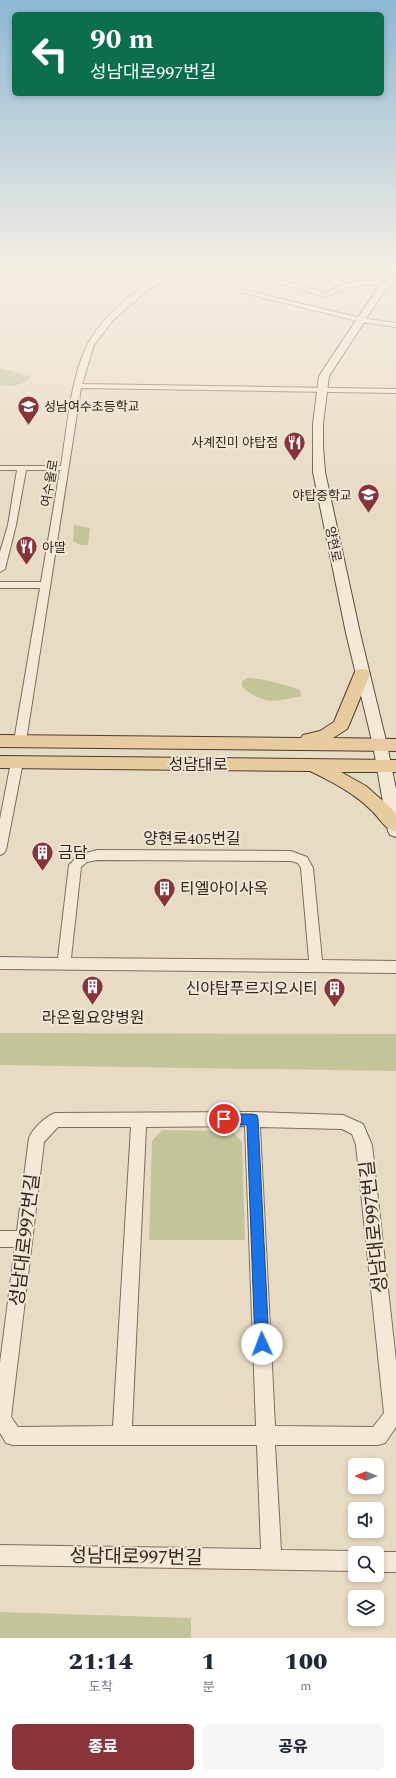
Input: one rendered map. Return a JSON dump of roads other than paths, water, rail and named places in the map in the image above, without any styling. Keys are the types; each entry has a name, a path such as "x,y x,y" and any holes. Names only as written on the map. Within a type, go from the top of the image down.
{"main road":[{"name":"양현로","path":"343,346 326,371 323,380 318,424 319,472 362,674 388,745 395,828"},
{"path":"289,744 325,736 342,725 362,674"},
{"name":"성남대로","path":"0,741 388,745"},
{"name":"성남대로","path":"8,762 390,766"},
{"path":"310,764 351,784 361,791 384,812 395,828"}],"street":[{"name":"여수울로","path":"20,741 78,386 91,346"},
{"path":"78,386 396,390"},
{"path":"0,468 65,468"},
{"path":"0,569 12,525 22,468"},
{"path":"0,585 45,585"},
{"path":"0,850 8,762"},
{"name":"양현로405번길","path":"64,964 75,865 83,858 97,855 212,855 291,856 303,860 307,868 316,966"},
{"path":"0,963 396,967"},
{"path":"252,1119 271,1558"},
{"name":"성남대로997번길","path":"252,1119 342,1122 358,1129 364,1145 393,1416 378,1436 13,1436 2,1419 37,1138 55,1120 139,1120 252,1119"},
{"path":"122,1435 139,1120"},
{"path":"0,1239 24,1239"},
{"name":"성남대로997번길","path":"0,1555 271,1558 348,1561"},
{"path":"384,1562 396,1562"}],"place":[{"name":"성남여수초등학교","path":"28,426"},
{"name":"사계진미 야탑점","path":"294,462"},
{"name":"야탑중학교","path":"368,514"},
{"name":"아딸","path":"26,566"},
{"name":"금담","path":"42,872"},
{"name":"티엘아이사옥","path":"165,908"},
{"name":"라온힐요양병원","path":"93,1006"},
{"name":"신야탑푸르지오시티","path":"334,1008"}]}
